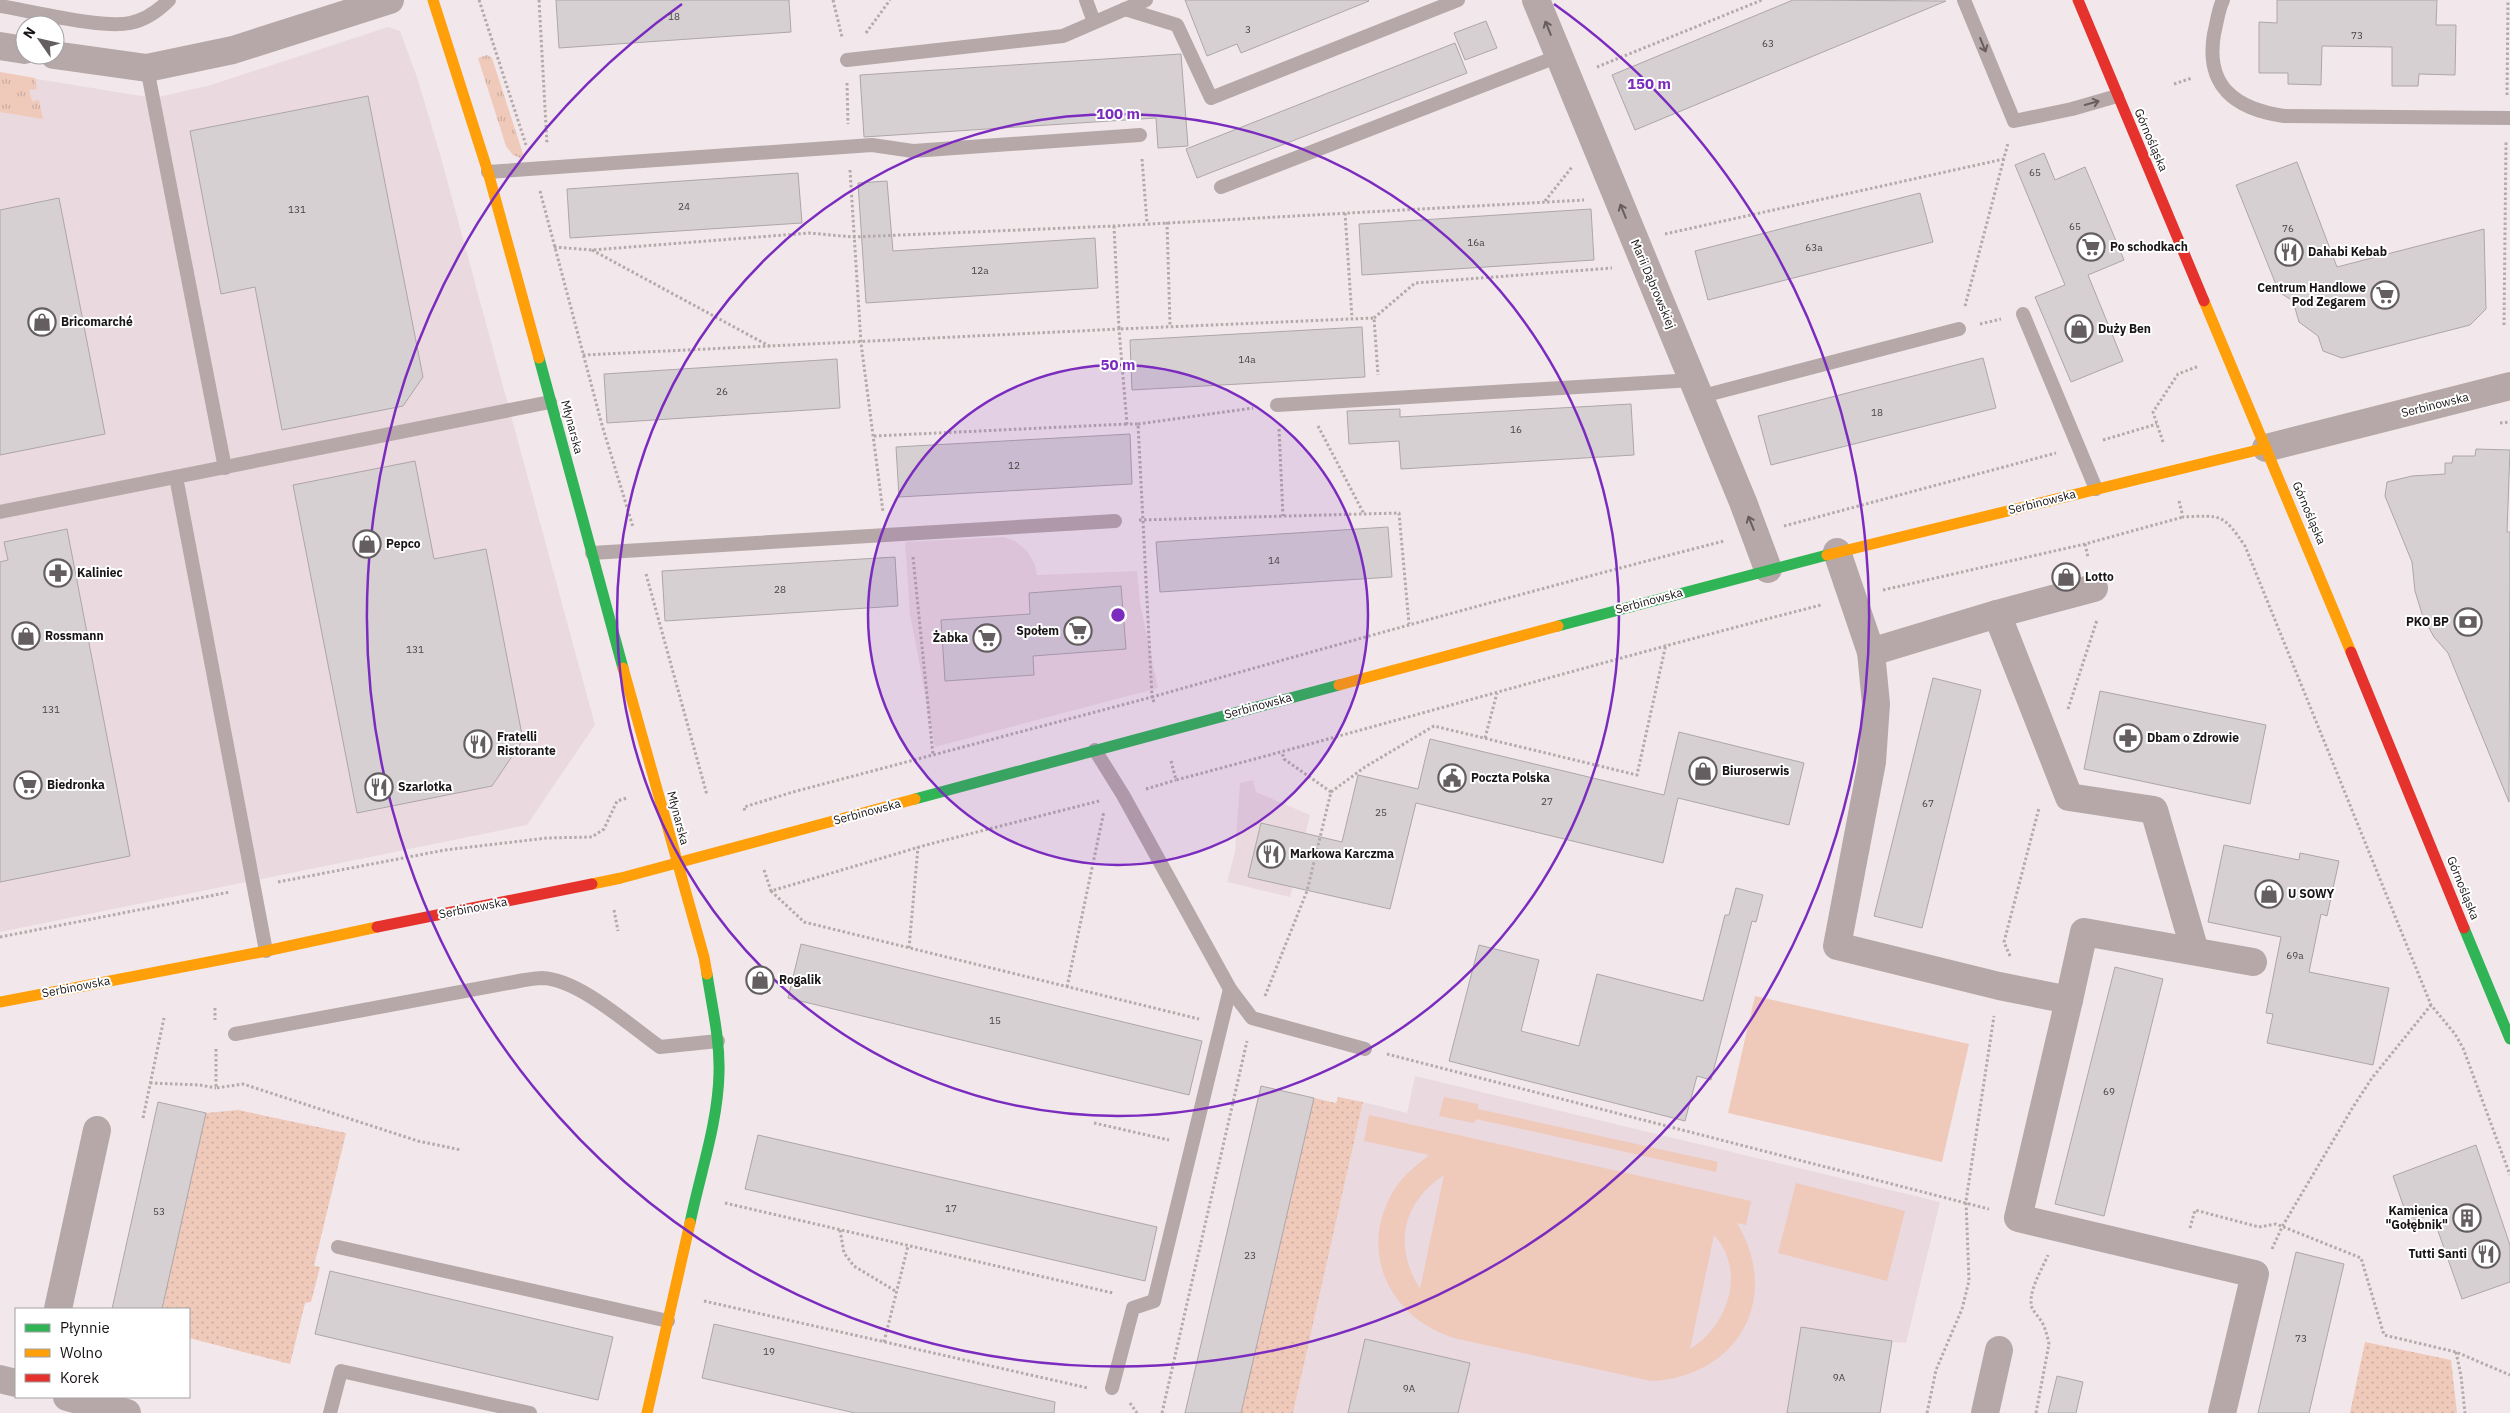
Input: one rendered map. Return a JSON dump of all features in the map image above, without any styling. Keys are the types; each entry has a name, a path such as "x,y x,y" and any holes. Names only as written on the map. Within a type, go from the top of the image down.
{"street":[{"path":"65,57 147,68 233,50 390,0"},
{"name":"Młynarska","path":"433,0 452,54 488,172 676,864 704,957 718,1041 719,1074 714,1114 647,1413"},
{"name":"Marii Dąbrowskiej","path":"1536,0 1768,568"},
{"name":"Górnośląska","path":"2078,0 2266,448 2510,1039"},
{"path":"0,46 15,48"},
{"name":"Serbinowska","path":"0,1002 266,951 390,924 593,884 676,864 1768,568 2266,448 2510,386"},
{"path":"1837,552 1870,652 1876,704 1872,762 1837,946 1999,986 2070,1000"},
{"path":"1870,652 1997,614 2094,588"},
{"path":"1997,614 2069,797 2154,810 2195,951"},
{"path":"2222,1413 2255,1274 2018,1218 2070,1000 2084,932 2253,962"},
{"path":"58,1308 97,1130"},
{"path":"1985,1413 1999,1350"},
{"path":"0,1379 15,1383"},
{"path":"71,1398 127,1413"}],"lane":[{"path":"0,6 109,24 130,23 150,16 169,0"},
{"path":"1086,0 1094,22"},
{"path":"847,60 1063,36 1146,0"},
{"path":"1125,9 1178,25 1211,98 1458,0"},
{"path":"1964,0 2014,121 2072,109 2117,96"},
{"path":"2224,0 2219,8 2211,50 2214,70 2222,86 2232,98 2246,107 2264,113 2284,116 2508,118"},
{"path":"1221,187 1564,67"},
{"path":"147,68 225,468"},
{"path":"488,172 872,145 913,151 1140,135"},
{"path":"2023,314 2096,489"},
{"path":"1277,405 1380,398 1696,388 1958,329"},
{"path":"0,512 550,402"},
{"path":"176,477 266,951"},
{"path":"592,553 1116,521"},
{"path":"1095,750 1123,795 1230,989 1252,1018 1364,1048"},
{"path":"235,1034 519,981 544,978 563,983 585,994 660,1047 718,1041"},
{"path":"1112,1388 1133,1308 1154,1300 1230,989"},
{"path":"338,1247 668,1321"},
{"path":"330,1413 342,1372 530,1413"}],"path":[{"path":"479,0 541,168"},
{"path":"539,0 541,168 554,247 707,795"},
{"path":"833,0 847,60 853,237 861,343 885,535"},
{"path":"847,60 890,0"},
{"path":"1564,67 1762,0"},
{"path":"2504,325 2508,0"},
{"path":"2014,121 1958,329 2023,314"},
{"path":"1140,135 1148,223"},
{"path":"1544,202 1594,140"},
{"path":"1635,240 2004,159"},
{"path":"554,247 592,250 810,233 853,237 1114,226 1618,198"},
{"path":"1345,213 1352,318"},
{"path":"1166,222 1170,325"},
{"path":"1114,226 1119,329 1127,424"},
{"path":"592,250 772,348"},
{"path":"583,355 772,348 1170,325 1374,318 1415,283 1645,265"},
{"path":"1374,318 1380,398"},
{"path":"2226,353 2178,374 2154,412 2172,471 2183,517 2213,515 2230,523 2245,546 2431,1004 2455,1034 2463,1048 2510,1175"},
{"path":"1306,403 1364,514"},
{"path":"874,436 1138,424 1277,405 1283,516"},
{"path":"1138,424 1152,697 744,807 771,891 804,922 1222,1024"},
{"path":"1116,521 1399,513 1409,624"},
{"path":"910,534 933,755"},
{"path":"1162,1413 1252,1018 1261,1006 1307,891 1331,792 1365,767 1434,726 1637,775 1666,644"},
{"path":"1485,738 1497,693"},
{"path":"1282,752 1284,759 1331,792"},
{"path":"771,891 918,848 1176,780"},
{"path":"0,938 445,850 547,838 592,837 604,829 618,801 657,790"},
{"path":"1068,987 1107,799"},
{"path":"909,948 918,848"},
{"path":"1927,1413 1936,1370 1962,1309 1969,1281 1966,1201 1999,986"},
{"path":"2271,1252 2282,1226 2353,1107 2372,1078 2431,1004"},
{"path":"215,1008 215,1026"},
{"path":"143,1118 164,1018"},
{"path":"216,1044 216,1088"},
{"path":"1364,1048 1966,1201 2018,1218"},
{"path":"150,1083 200,1085 216,1088 243,1084 418,1141 461,1150"},
{"path":"1094,1123 1192,1145"},
{"path":"696,1197 1120,1295 1133,1308"},
{"path":"2036,1413 2049,1344 2041,1319 2033,1310 2032,1295 2059,1228"},
{"path":"840,1230 844,1253 854,1266 897,1292"},
{"path":"884,1342 908,1246"},
{"path":"674,1293 1094,1389"},
{"path":"2456,1352 2465,1413"},
{"path":"1129,1400 1137,1413"}],"shaded area":[{"path":"388,27 400,31 417,77 440,154 595,725 527,825 0,932 0,73 154,98 211,85"},
{"path":"1003,537 1015,541 1028,552 1035,565 1037,575 1137,571 1140,603 1158,688 935,747 910,614 905,542"},
{"path":"1253,780 1256,792 1310,815 1290,897 1227,882 1235,852 1240,783"},
{"path":"1415,1076 1940,1202 1906,1343 1892,1342 1880,1413 1293,1413 1363,1102 1407,1113"}],"green space":[{"path":"487,55 492,58 525,160 513,155 506,146 478,58"},
{"path":"0,72 35,78 37,89 29,90 32,101 39,100 43,119 0,112"},
{"path":"1755,996 1969,1044 1942,1162 1728,1113"},
{"path":"1338,1097 1363,1102 1293,1413 1241,1413 1314,1098 1336,1103"},
{"path":"1444,1097 1478,1104 1478,1109 1718,1162 1716,1172 1476,1119 1474,1123 1439,1116"},
{"path":"238,1110 346,1133 314,1266 320,1267 311,1302 305,1303 290,1364 190,1338 190,1308 162,1308 206,1113"},
{"path":"1369,1115 1751,1201 1746,1225 1737,1223 1750,1251 1755,1279 1753,1305 1744,1329 1728,1349 1707,1365 1682,1376 1651,1381 1458,1339 1434,1330 1414,1317 1398,1300 1387,1281 1380,1260 1379,1237 1383,1213 1394,1190 1406,1175 1429,1155 1364,1141","holes":["1444,1175 1420,1289 1406,1257 1406,1226 1411,1212 1419,1199 1430,1186","1714,1235 1724,1249 1730,1265 1729,1297 1714,1327 1690,1349"]},
{"path":"1796,1183 1905,1211 1887,1281 1778,1253"},
{"path":"2365,1342 2451,1360 2457,1413 2350,1413"}],"building":[{"path":"556,0 789,0 791,32 559,48"},
{"path":"1185,0 1369,1 1241,53 1237,44 1207,56"},
{"path":"1793,0 1946,1 1635,130 1612,75"},
{"path":"2277,0 2437,0 2436,25 2456,25 2455,75 2419,74 2418,86 2392,86 2392,47 2322,46 2321,85 2288,84 2288,73 2259,73 2259,22 2277,23"},
{"path":"1486,21 1497,48 1465,60 1454,33"},
{"path":"1455,43 1467,73 1197,178 1186,149"},
{"path":"1181,54 1188,146 1158,148 1156,118 864,137 860,75"},
{"path":"368,96 423,377 403,406 282,430 255,287 221,294 190,131"},
{"path":"2044,153 2055,180 2085,167 2124,260 2088,275 2123,361 2071,382 2035,297 2065,285 2015,165"},
{"name":"Centrum Handlowe Pod Zegarem","path":"2297,162 2337,267 2484,229 2486,309 2470,325 2342,358 2323,351 2318,336 2299,322 2293,301 2279,292 2236,185"},
{"path":"798,173 802,223 570,238 567,189"},
{"path":"887,181 893,251 1095,238 1098,288 866,303 858,183"},
{"path":"1920,193 1933,242 1708,300 1695,251"},
{"name":"Bricomarché","path":"59,198 105,434 0,455 0,210"},
{"path":"1591,209 1594,260 1362,275 1359,224"},
{"path":"1362,327 1365,377 1132,390 1130,340"},
{"path":"1983,358 1996,408 1771,465 1758,416"},
{"path":"837,359 840,408 607,423 604,374"},
{"path":"1631,404 1634,455 1401,469 1399,441 1349,444 1347,411 1400,409 1400,417"},
{"path":"1130,434 1132,484 899,497 896,447"},
{"name":"PKO BP","path":"2476,449 2510,450 2507,532 2510,532 2509,802 2448,653 2434,637 2423,617 2415,591 2412,562 2385,496 2387,482 2412,476 2445,474 2445,463 2452,463 2453,456 2475,456"},
{"path":"415,461 434,559 486,549 523,740 492,786 357,813 293,485"},
{"path":"1388,527 1392,577 1160,592 1156,542"},
{"path":"67,529 130,856 0,882 0,562 8,560 4,542"},
{"path":"895,557 898,606 665,621 662,571"},
{"path":"1121,586 1126,649 1033,656 1034,675 945,681 941,620 1030,614 1029,593"},
{"path":"1933,678 1981,690 1922,928 1874,916"},
{"path":"2100,691 2266,725 2250,804 2084,769"},
{"path":"1679,732 1804,763 1789,825 1678,798 1663,863 1416,803 1390,909 1248,877 1261,823 1342,842 1358,775 1418,789 1430,739 1664,795"},
{"path":"2224,845 2299,860 2300,853 2339,861 2327,916 2321,914 2309,972 2389,988 2373,1065 2267,1043 2273,1014 2266,1013 2281,937 2208,922"},
{"path":"1736,888 1763,895 1756,922 1752,921 1711,1080 1697,1076 1685,1121 1449,1061 1479,945 1539,960 1521,1031 1579,1046 1597,974 1703,1001 1725,915 1729,915"},
{"path":"801,944 1202,1041 1189,1095 788,998"},
{"path":"2115,967 2163,979 2104,1216 2055,1204"},
{"path":"1261,1086 1314,1098 1241,1413 1185,1413"},
{"path":"158,1102 206,1113 162,1308 112,1308"},
{"path":"758,1135 1157,1227 1145,1281 745,1189"},
{"name":"Kamienica \"Gołębnik\"","path":"2476,1145 2510,1245 2510,1282 2462,1299 2432,1214 2409,1222 2393,1176"},
{"path":"2296,1252 2344,1264 2309,1413 2258,1413"},
{"path":"330,1271 613,1337 598,1400 315,1334"},
{"path":"714,1324 1055,1402 1054,1413 855,1413 702,1378"},
{"path":"1801,1327 1892,1341 1880,1413 1787,1413"},
{"path":"1365,1339 1470,1363 1458,1413 1348,1413"},
{"path":"2057,1376 2083,1382 2076,1413 2048,1413"}],"traffic: fast":[{"path":"539,358 623,668"},
{"path":"1558,626 1827,555"},
{"path":"915,799 1339,685"},
{"path":"2464,928 2510,1039"},
{"path":"690,1223 712,1130 718,1092 718,1048 707,974"}],"traffic: slow":[{"path":"433,0 488,172 539,358"},
{"path":"2204,301 2351,652"},
{"path":"1827,555 2266,448"},
{"path":"1339,685 1558,626"},
{"path":"623,668 704,957 707,974"},
{"path":"592,884 621,878 915,799"},
{"path":"0,1002 266,951 377,927"},
{"path":"647,1413 690,1223"}],"traffic: jam":[{"path":"2078,0 2204,301"},
{"path":"2351,652 2464,928"},
{"path":"377,927 592,884"}],"place":[{"name":"Po schodkach","path":"2091,247"},
{"name":"Dahabi Kebab","path":"2289,252"},
{"name":"Centrum Handlowe Pod Zegarem","path":"2385,295"},
{"name":"Bricomarché","path":"42,322"},
{"name":"Duży Ben","path":"2079,329"},
{"name":"Pepco","path":"367,544"},
{"name":"Kaliniec","path":"58,573"},
{"name":"Lotto","path":"2066,577"},
{"name":"PKO BP","path":"2468,622"},
{"name":"Społem","path":"1078,631"},
{"name":"Rossmann","path":"26,636"},
{"name":"Żabka","path":"987,638"},
{"name":"Dbam o Zdrowie","path":"2128,738"},
{"name":"Fratelli Ristorante","path":"478,744"},
{"name":"Biuroserwis","path":"1703,771"},
{"name":"Poczta Polska","path":"1452,778"},
{"name":"Biedronka","path":"28,785"},
{"name":"Szarlotka","path":"379,787"},
{"name":"Markowa Karczma","path":"1271,854"},
{"name":"U SOWY","path":"2269,894"},
{"name":"Rogalik","path":"760,980"},
{"name":"Kamienica \"Gołębnik\"","path":"2467,1218"},
{"name":"Tutti Santi","path":"2486,1254"}]}
